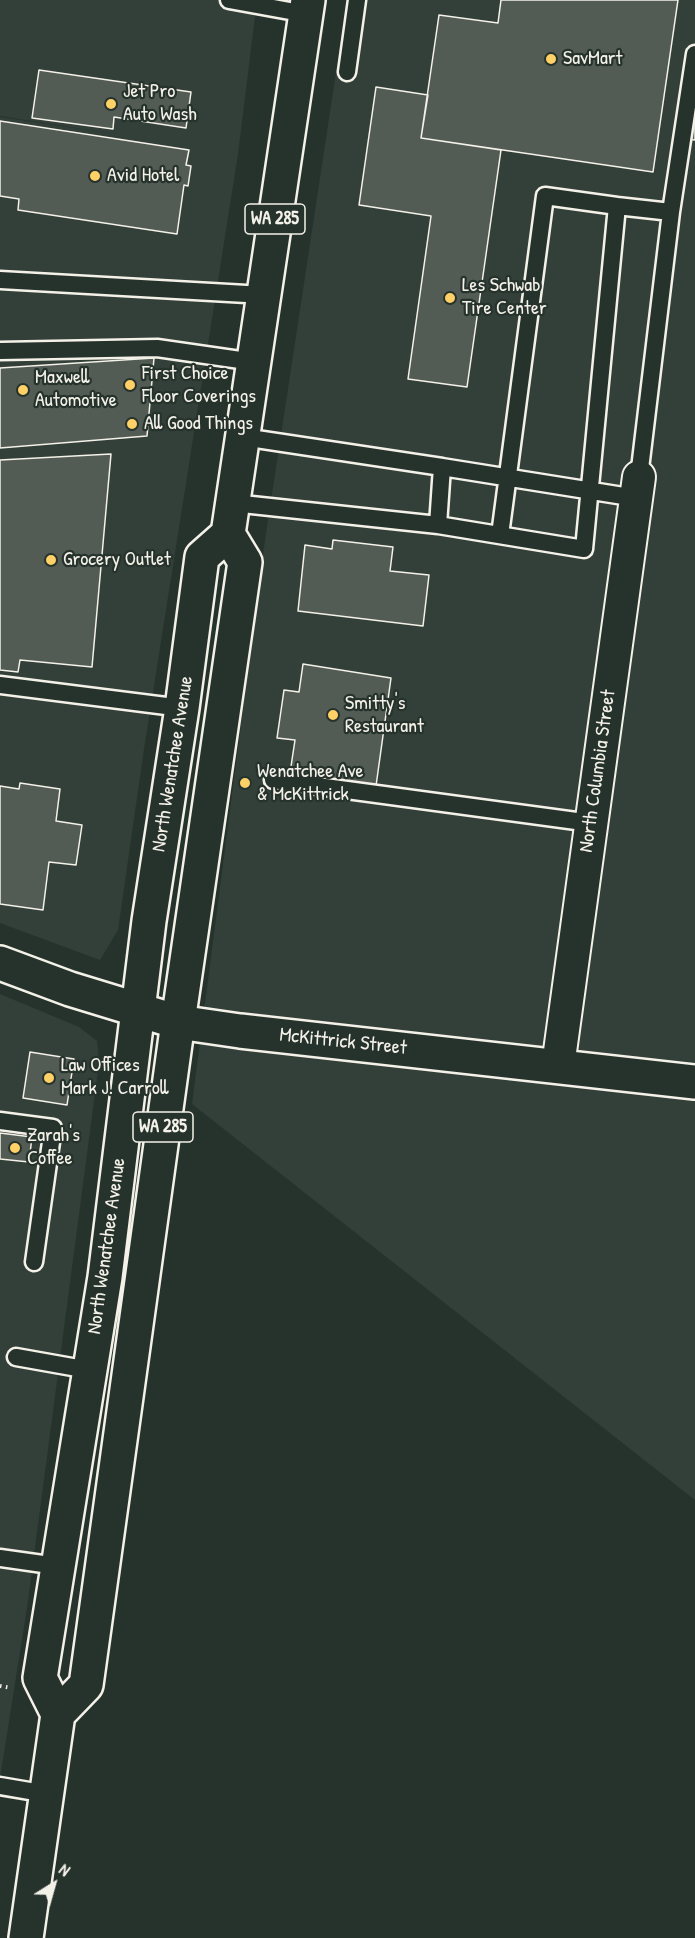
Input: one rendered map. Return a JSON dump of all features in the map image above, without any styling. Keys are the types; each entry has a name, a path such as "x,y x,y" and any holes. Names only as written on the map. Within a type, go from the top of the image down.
{"main road":[{"name":"WA 285","path":"231,518 307,7"},
{"name":"North Wenatchee Avenue","path":"231,518 245,562 178,1022 86,1685 58,1714 40,1678 105,1277 149,921 182,708 202,557 231,518"},
{"name":"McKittrick Street","path":"0,963 70,989 178,1022 695,1082"},
{"path":"26,1938 58,1714"}],"street":[{"name":"North Columbia Street","path":"558,1066 638,488"}],"lane":[{"path":"229,0 307,7"},
{"path":"347,72 357,0"},
{"path":"243,437 589,490 638,488 671,212 695,54"},
{"path":"500,535 545,196 671,212"},
{"path":"231,518 438,525 584,549 617,206"},
{"path":"0,280 264,295"},
{"path":"0,351 157,348 254,362"},
{"path":"438,525 442,468"},
{"path":"0,685 182,708"},
{"path":"273,780 591,823"},
{"path":"0,1121 53,1128 34,1262"},
{"path":"16,1357 89,1370"},
{"path":"0,1557 57,1566"},
{"path":"0,1786 47,1794"}],"shaded area":[{"path":"0,0 257,0 238,154 144,749 118,930 100,960 0,923 0,117 114,134 0,116"},
{"path":"347,0 695,0 695,1500 192,1104 264,547"},
{"path":"0,994 79,1027 97,1041 99,1063 27,1608 0,1778"}],"building":[{"name":"SavMart","path":"501,0 678,0 653,172 421,138 439,15 498,23"},
{"name":"Jet Pro Auto Wash","path":"39,70 191,92 186,128 114,117 113,129 32,118"},
{"path":"695,84 695,140 686,139"},
{"name":"Les Schwab Tire Center","path":"376,87 428,95 421,138 501,150 467,387 408,379 431,216 359,205"},
{"name":"Avid Hotel","path":"0,121 189,150 186,165 191,166 188,186 184,185 177,234 18,210 19,199 0,196"},
{"path":"154,358 147,436 0,448 0,368"},
{"name":"Grocery Outlet","path":"111,454 92,667 20,660 18,672 0,670 0,460"},
{"path":"333,540 393,547 390,571 429,575 423,626 298,611 305,545 332,549"},
{"name":"Smitty's Restaurant","path":"303,664 391,678 376,786 290,773 295,740 277,738 284,690 299,692"},
{"path":"20,783 60,789 56,821 82,825 76,865 49,862 43,910 0,904 0,786 19,789"},
{"name":"Law Offices Mark J. Carroll","path":"30,1052 74,1059 67,1105 23,1098"},
{"name":"Zarah's Coffee","path":"0,1133 32,1137 29,1162 0,1159"}],"place":[{"name":"SavMart","path":"551,59"},
{"name":"Jet Pro Auto Wash","path":"111,104"},
{"name":"Avid Hotel","path":"95,176"},
{"name":"Les Schwab Tire Center","path":"450,298"},
{"name":"First Choice Floor Coverings","path":"130,385"},
{"name":"Maxwell Automotive","path":"23,390"},
{"name":"All Good Things","path":"132,424"},
{"name":"Grocery Outlet","path":"51,560"},
{"name":"Smitty's Restaurant","path":"333,715"},
{"name":"Wenatchee Ave & McKittrick","path":"245,783"},
{"name":"Law Offices Mark J. Carroll","path":"49,1078"},
{"name":"Zarah's Coffee","path":"15,1148"}]}
